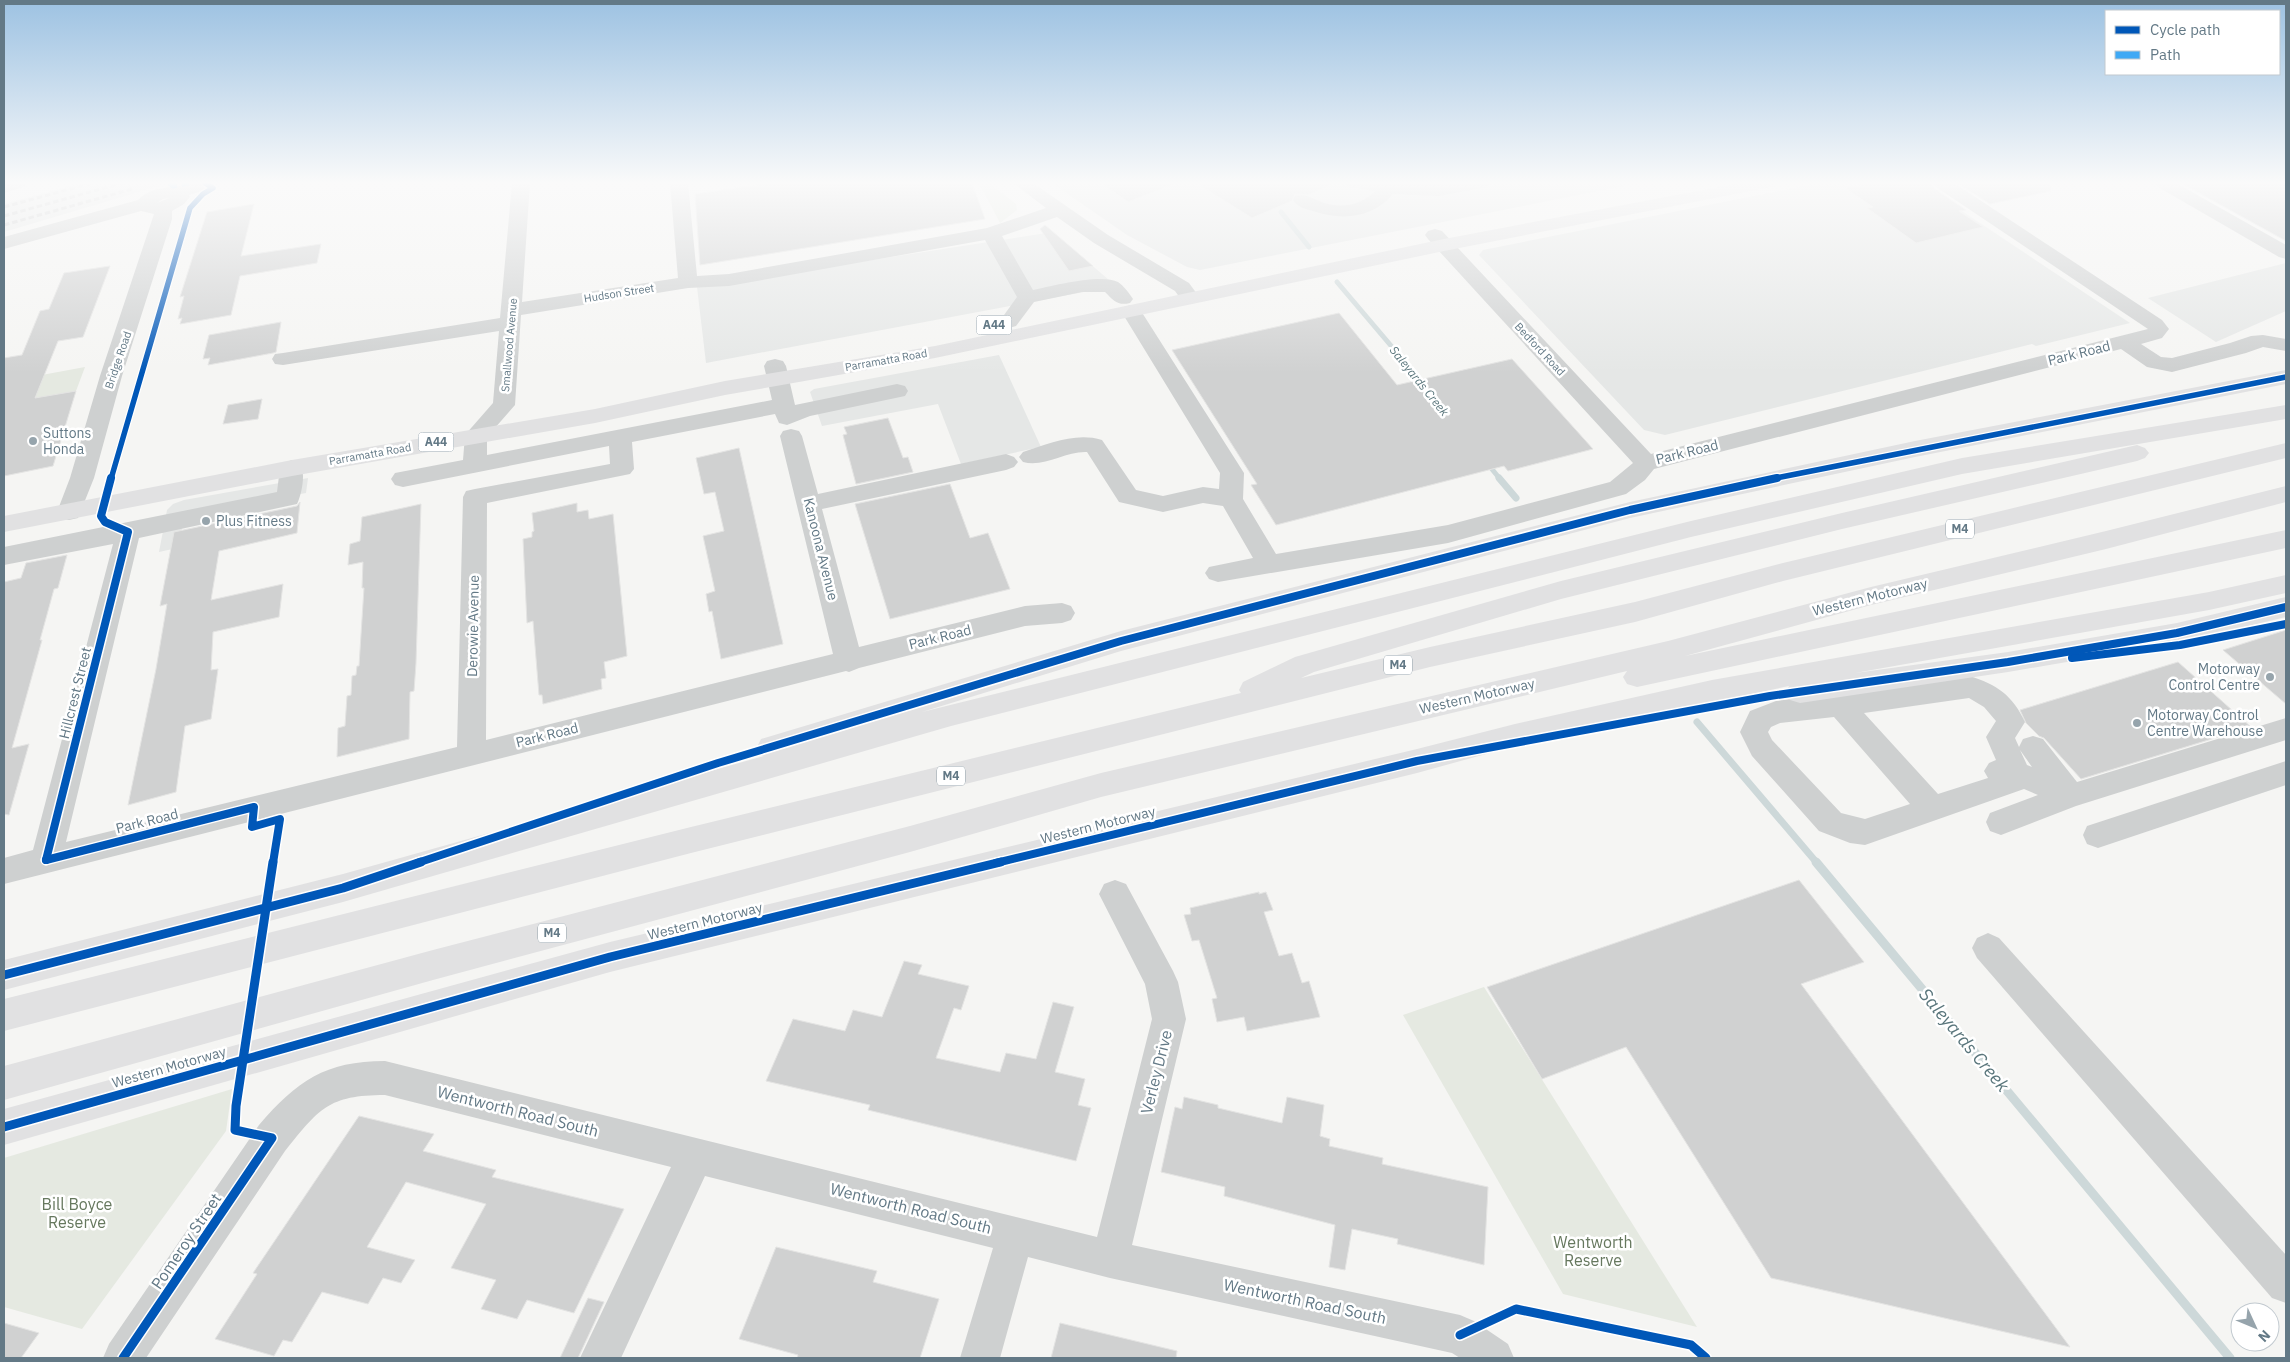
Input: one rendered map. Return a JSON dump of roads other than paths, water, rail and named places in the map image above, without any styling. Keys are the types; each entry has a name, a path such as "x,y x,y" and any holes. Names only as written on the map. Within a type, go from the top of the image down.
{"highway":[{"name":"Parramatta Road","path":"4,505 73,501 292,468 595,416 725,388 776,373 1009,322 1122,299 1186,293 1409,247"},
{"name":"Parramatta Road","path":"4,524 73,501 494,415 776,373 935,352 1122,299"},
{"path":"343,888 718,763 1121,641 1271,601 1514,528 1563,527 1630,510 1809,471 2286,377"},
{"path":"1210,712 1305,664 1561,590 2216,432 2286,408"},
{"path":"4,975 343,888 951,715 1586,555 1962,466 2286,412"},
{"name":"M4","path":"4,1015 682,842 1430,657 1635,612 1793,570 2286,450"},
{"name":"Western Motorway","path":"4,1083 433,965 900,842 1101,785 1560,676 1627,670 1675,659 1871,596 2106,540 2286,494"},
{"path":"1675,659 2286,539"},
{"path":"1710,699 2200,603 2286,584"},
{"path":"1710,699 2008,662 2177,633 2286,607"},
{"name":"Western Motorway","path":"4,1127 610,957 1417,761 1658,708 1710,699"}],"street":[{"name":"Bridge Road","path":"73,501 111,376 154,247"},
{"name":"Smallwood Avenue","path":"476,435 504,405 516,247"},
{"path":"685,247 688,282"},
{"name":"Hudson Street","path":"283,359 688,282 729,280 915,247"},
{"path":"999,247 1027,297"},
{"path":"1114,247 1186,293"},
{"name":"Bedford Road","path":"1446,247 1646,463"},
{"name":"Park Road","path":"1218,573 1448,534 1514,528 1544,508 1618,488 1637,474 1646,463 2124,342 2154,334 2159,329 2155,324 2039,247"},
{"path":"2275,247 2286,253"},
{"path":"1122,299 1141,263"},
{"path":"1009,322 1027,297 1082,286 1122,299 1232,473 1231,499 1270,565"},
{"path":"2124,342 2155,362 2172,365 2238,348 2251,342 2263,341 2286,345"},
{"name":"Kanoona Avenue","path":"776,373 849,662"},
{"path":"403,479 620,437 787,420 804,410 897,392"},
{"name":"Derowie Avenue","path":"471,755 476,435"},
{"path":"475,492 622,469 620,437"},
{"path":"1031,457 1076,444 1094,445 1128,496 1163,504 1203,495 1231,499"},
{"path":"809,504 1006,462"},
{"path":"4,556 288,498 292,468"},
{"name":"Hillcrest Street","path":"46,860 128,532"},
{"name":"Park Road","path":"4,871 254,806 849,662 1025,616 1062,612"},
{"path":"1969,687 1984,690 2007,712 2011,722 2000,737 2006,772 2014,781 1865,832 1850,830 1830,822 1762,748 1754,732 1760,718 1776,712 1969,687"},
{"path":"1840,705 1933,809"},
{"path":"2001,822 2070,796 2286,730"},
{"path":"2033,747 2070,796"},
{"path":"2006,772 2070,796"},
{"path":"2098,835 2286,773"},
{"name":"Verley Drive","path":"1110,1259 1169,1019 1161,982 1115,894"},
{"path":"1988,948 2286,1284"},
{"name":"Wentworth Road South","path":"325,1087 345,1079 363,1077 385,1078 1110,1259 1460,1335 1493,1358"},
{"name":"Pomeroy Street","path":"123,1358 272,1138 305,1101 325,1087"},
{"path":"600,1358 696,1155"},
{"path":"980,1358 1016,1234"}],"waterway":[{"name":"Saleyards Creek","path":"1337,282 1426,387"},
{"name":"Saleyards Creek","path":"1487,463 1500,479"},
{"path":"1499,478 1516,498"},
{"name":"Saleyards Creek","path":"1697,722 1817,863"},
{"name":"Saleyards Creek","path":"1816,862 2230,1358"}],"place":[{"name":"Suttons Honda","path":"33,441"},
{"name":"Plus Fitness","path":"206,521"},
{"name":"Motorway Control Centre","path":"2270,677"},
{"name":"Motorway Control Centre Warehouse","path":"2137,723"}],"park label":[{"name":"Bill Boyce Reserve","path":"77,1213"},
{"name":"Wentworth Reserve","path":"1593,1251"}]}
